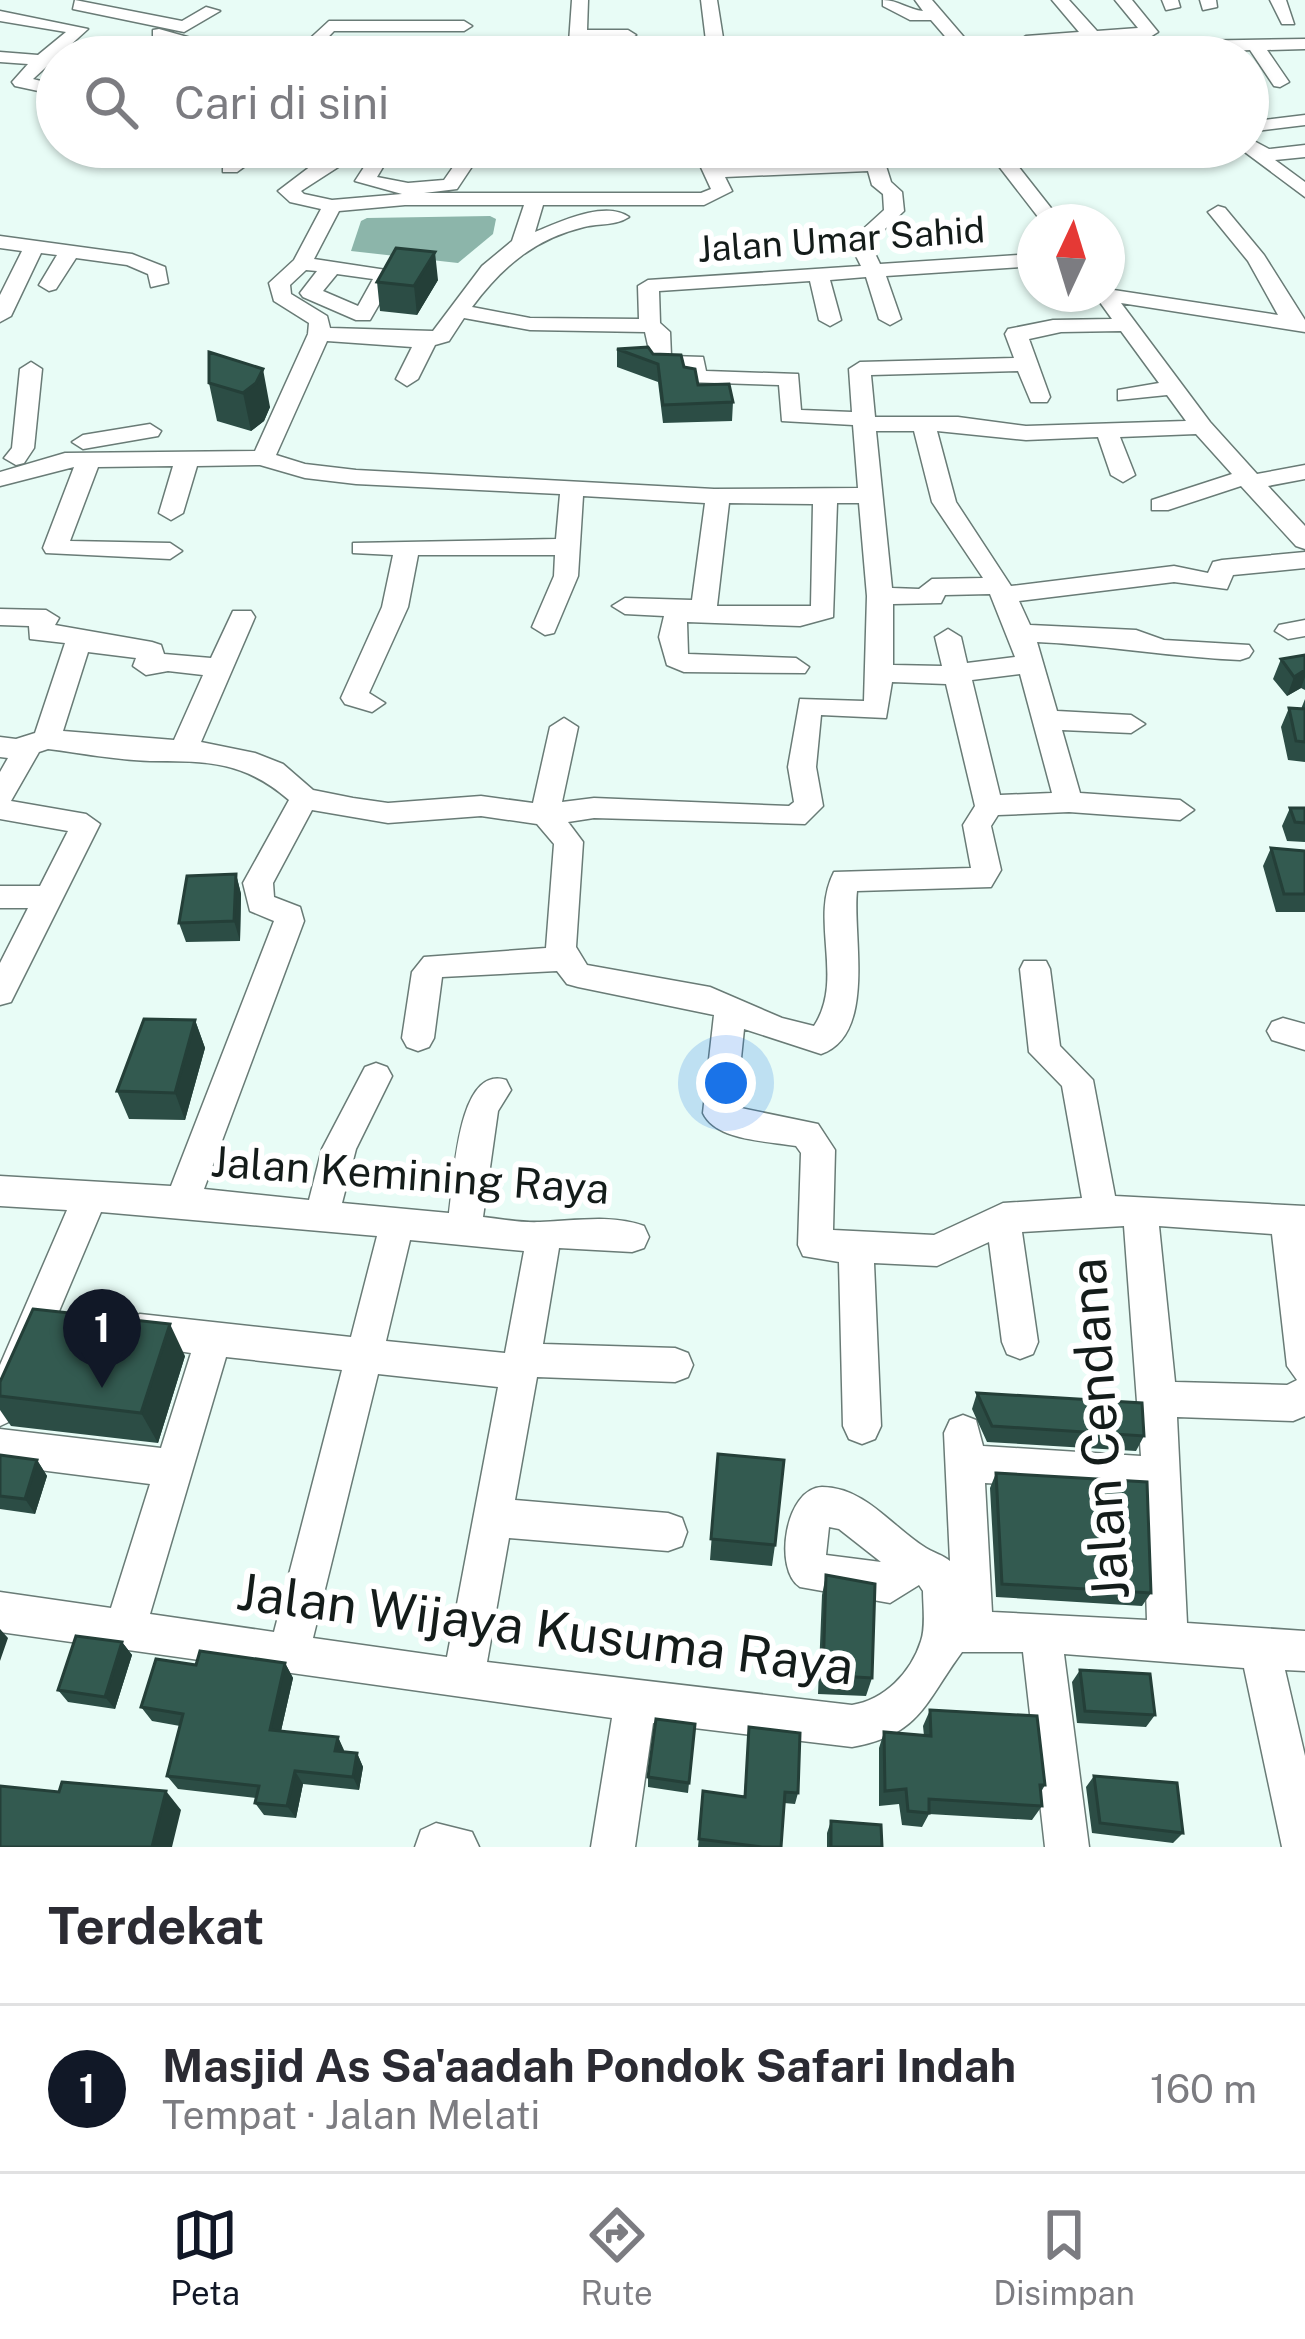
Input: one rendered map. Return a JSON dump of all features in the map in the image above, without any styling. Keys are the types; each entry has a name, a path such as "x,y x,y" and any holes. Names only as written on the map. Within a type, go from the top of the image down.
{"street":[{"path":"138,15 154,0"},
{"path":"580,0 579,35 628,35"},
{"path":"709,0 714,36"},
{"path":"923,0 954,36"},
{"path":"1060,0 1092,36 1150,32 1123,0"},
{"path":"1278,0 1288,20"},
{"path":"81,3 184,27 212,11"},
{"path":"889,3 916,16 936,16"},
{"path":"401,36 408,6"},
{"path":"0,16 80,29 71,36"},
{"path":"316,36 329,26 464,26"},
{"path":"159,34 166,36"},
{"path":"1269,45 1305,44"},
{"path":"2,58 36,60"},
{"path":"36,66 21,82 36,85"},
{"path":"1269,66 1280,82"},
{"path":"1269,124 1305,120"},
{"path":"1269,155 1305,152"},
{"path":"1269,163 1305,191"},
{"path":"1276,169 1305,166"},
{"path":"324,168 288,191 327,205 448,188 462,168"},
{"path":"373,168 365,182 406,194 536,200 704,200 722,191 711,168"},
{"path":"877,168 882,185 892,193 894,211 859,242 890,319"},
{"path":"1010,168 1038,204"},
{"path":"521,244 536,200"},
{"path":"327,205 302,263 278,290 292,305 319,316 441,336 489,270 521,244 581,221 684,213"},
{"path":"1218,212 1299,325"},
{"path":"0,242 147,264 158,271 158,283"},
{"path":"0,316 34,247"},
{"path":"49,285 70,251"},
{"name":"Jalan Umar Sahid","path":"650,326 647,292 651,284 1017,261"},
{"path":"302,263 369,271 388,278 363,316"},
{"path":"262,458 319,316 310,293 332,268"},
{"path":"819,277 830,320"},
{"path":"1125,296 1154,297 1299,325"},
{"path":"1282,298 1305,297"},
{"path":"458,311 530,324 650,326 658,332 662,362 695,362 695,377 790,379 790,416 1026,433 1202,427"},
{"path":"1117,312 1202,427 1248,480 1300,527"},
{"path":"319,316 363,316 418,332"},
{"path":"1039,397 1016,334 1051,331 1053,326 1127,326"},
{"path":"407,379 418,332"},
{"path":"25,744 148,751 184,748 245,760 273,771 304,799 388,813 481,806 545,815 594,808 787,818 805,814 809,806 802,767 809,705 877,711 880,596 857,373 865,367 1025,364"},
{"path":"18,460 31,369"},
{"path":"1126,395 1174,388"},
{"path":"924,424 931,466 944,502 1001,591 1021,633 1050,720 1069,802"},
{"path":"0,479 18,460 150,431"},
{"path":"1107,431 1123,475"},
{"path":"18,460 262,458 305,469 572,487 726,495 869,495"},
{"path":"88,459 56,548 170,551"},
{"path":"171,514 187,459"},
{"path":"1160,505 1248,480 1304,472"},
{"path":"545,627 566,576 572,487"},
{"path":"625,606 704,609 726,495"},
{"path":"723,614 726,495"},
{"path":"796,667 700,666 676,659 672,647 677,616 800,618 824,611 825,497"},
{"path":"372,703 354,698 395,607 407,547"},
{"path":"362,548 568,548"},
{"path":"880,596 932,597 932,587 1001,591 1174,574 1218,583 1222,568 1305,560"},
{"path":"0,617 46,618 39,633 80,635 0,796"},
{"path":"184,748 242,617"},
{"path":"1021,633 1136,638 1161,648 1240,651"},
{"path":"545,815 569,842 560,927 564,959 578,975 689,994 775,1029 821,1041 834,1026 845,964 844,880 981,879 986,870 977,825 989,807 948,637"},
{"path":"78,642 152,651 146,666 168,662 219,668"},
{"path":"880,673 1030,664"},
{"path":"1050,720 1131,724"},
{"path":"545,815 564,727"},
{"path":"182,1202 289,921 289,915 260,903 258,884 304,799"},
{"path":"989,807 1069,802 1180,810"},
{"path":"0,808 86,824 0,993"},
{"path":"0,897 50,897"},
{"path":"418,1038 427,972 435,965 564,959"},
{"path":"1035,969 1045,1052 1077,1080 1101,1212"},
{"path":"730,1008 719,1113 728,1119 806,1134 818,1150 815,1246 938,1251 1004,1219 1101,1212 1296,1220 1305,1366"},
{"path":"322,1215 339,1149 376,1076"},
{"path":"464,1231 482,1107 495,1090"},
{"name":"Jalan Kemining Raya","path":"0,1191 182,1202 544,1238 560,1233 632,1237"},
{"path":"0,1408 90,1197"},
{"name":"Jalan Cendana","path":"1140,1210 1158,1399 1168,1640"},
{"path":"1004,1219 1020,1342"},
{"path":"289,1652 398,1224"},
{"path":"463,1680 544,1238"},
{"path":"856,1247 862,1426"},
{"path":"38,1319 361,1356 521,1366 675,1365"},
{"path":"125,1629 213,1340"},
{"path":"1158,1399 1293,1403 1305,1394"},
{"path":"0,1447 171,1468"},
{"path":"958,1636 964,1448 1159,1476"},
{"path":"493,1517 668,1532"},
{"path":"911,1561 934,1572 958,1636"},
{"name":"Jalan Wijaya Kusuma Raya","path":"0,1612 463,1680 852,1726 877,1724 906,1704 958,1636"},
{"path":"958,1636 1041,1632 1305,1651"},
{"path":"1041,1632 1067,1847"},
{"path":"1260,1649 1303,1837"},
{"path":"613,1847 635,1702"}],"shaded area":[{"path":"367,218 496,219 493,234 458,263 351,251 361,221"}],"building":[{"path":"396,248 435,252 414,286 377,282"},
{"path":"648,347 653,354 681,355 684,367 695,369 698,385 729,384 733,402 663,405 658,364 617,349"},
{"path":"209,352 263,369 243,393 209,383"},
{"path":"1305,655 1305,670 1294,677 1281,659"},
{"path":"1289,708 1305,709 1305,742 1296,741"},
{"path":"1290,808 1305,808 1305,823 1295,822"},
{"path":"1271,848 1305,851 1305,894 1284,894"},
{"path":"236,874 234,921 179,923 187,876"},
{"path":"144,1019 195,1020 175,1093 117,1091"},
{"path":"33,1309 170,1324 141,1413 0,1396 0,1382"},
{"path":"977,1393 1142,1403 1144,1436 992,1426"},
{"path":"718,1454 784,1460 775,1545 711,1539"},
{"path":"0,1455 37,1460 25,1499 0,1496"},
{"path":"996,1473 1147,1482 1151,1593 1002,1584"},
{"path":"826,1575 875,1584 872,1678 823,1675"},
{"path":"76,1636 122,1642 105,1697 58,1690"},
{"path":"200,1651 285,1663 270,1730 338,1737 335,1751 357,1753 353,1777 295,1771 287,1806 255,1803 259,1786 167,1776 183,1714 141,1707 156,1659 196,1665"},
{"path":"1080,1670 1150,1674 1155,1715 1085,1711"},
{"path":"930,1710 1037,1716 1045,1785 1040,1785 1042,1806 929,1799 929,1813 908,1811 906,1789 885,1791 884,1732 931,1736"},
{"path":"656,1719 695,1724 689,1783 648,1777"},
{"path":"749,1727 800,1733 798,1793 785,1792 781,1847 699,1839 703,1791 745,1797"},
{"path":"1094,1776 1177,1783 1183,1833 1100,1823"},
{"path":"62,1782 166,1791 152,1847 0,1847 0,1786 59,1792"},
{"path":"831,1821 881,1825 882,1847 831,1847"}],"place":[{"name":"Masjid As Sa'aadah Pondok Safari Indah","path":"102,1388"}]}
